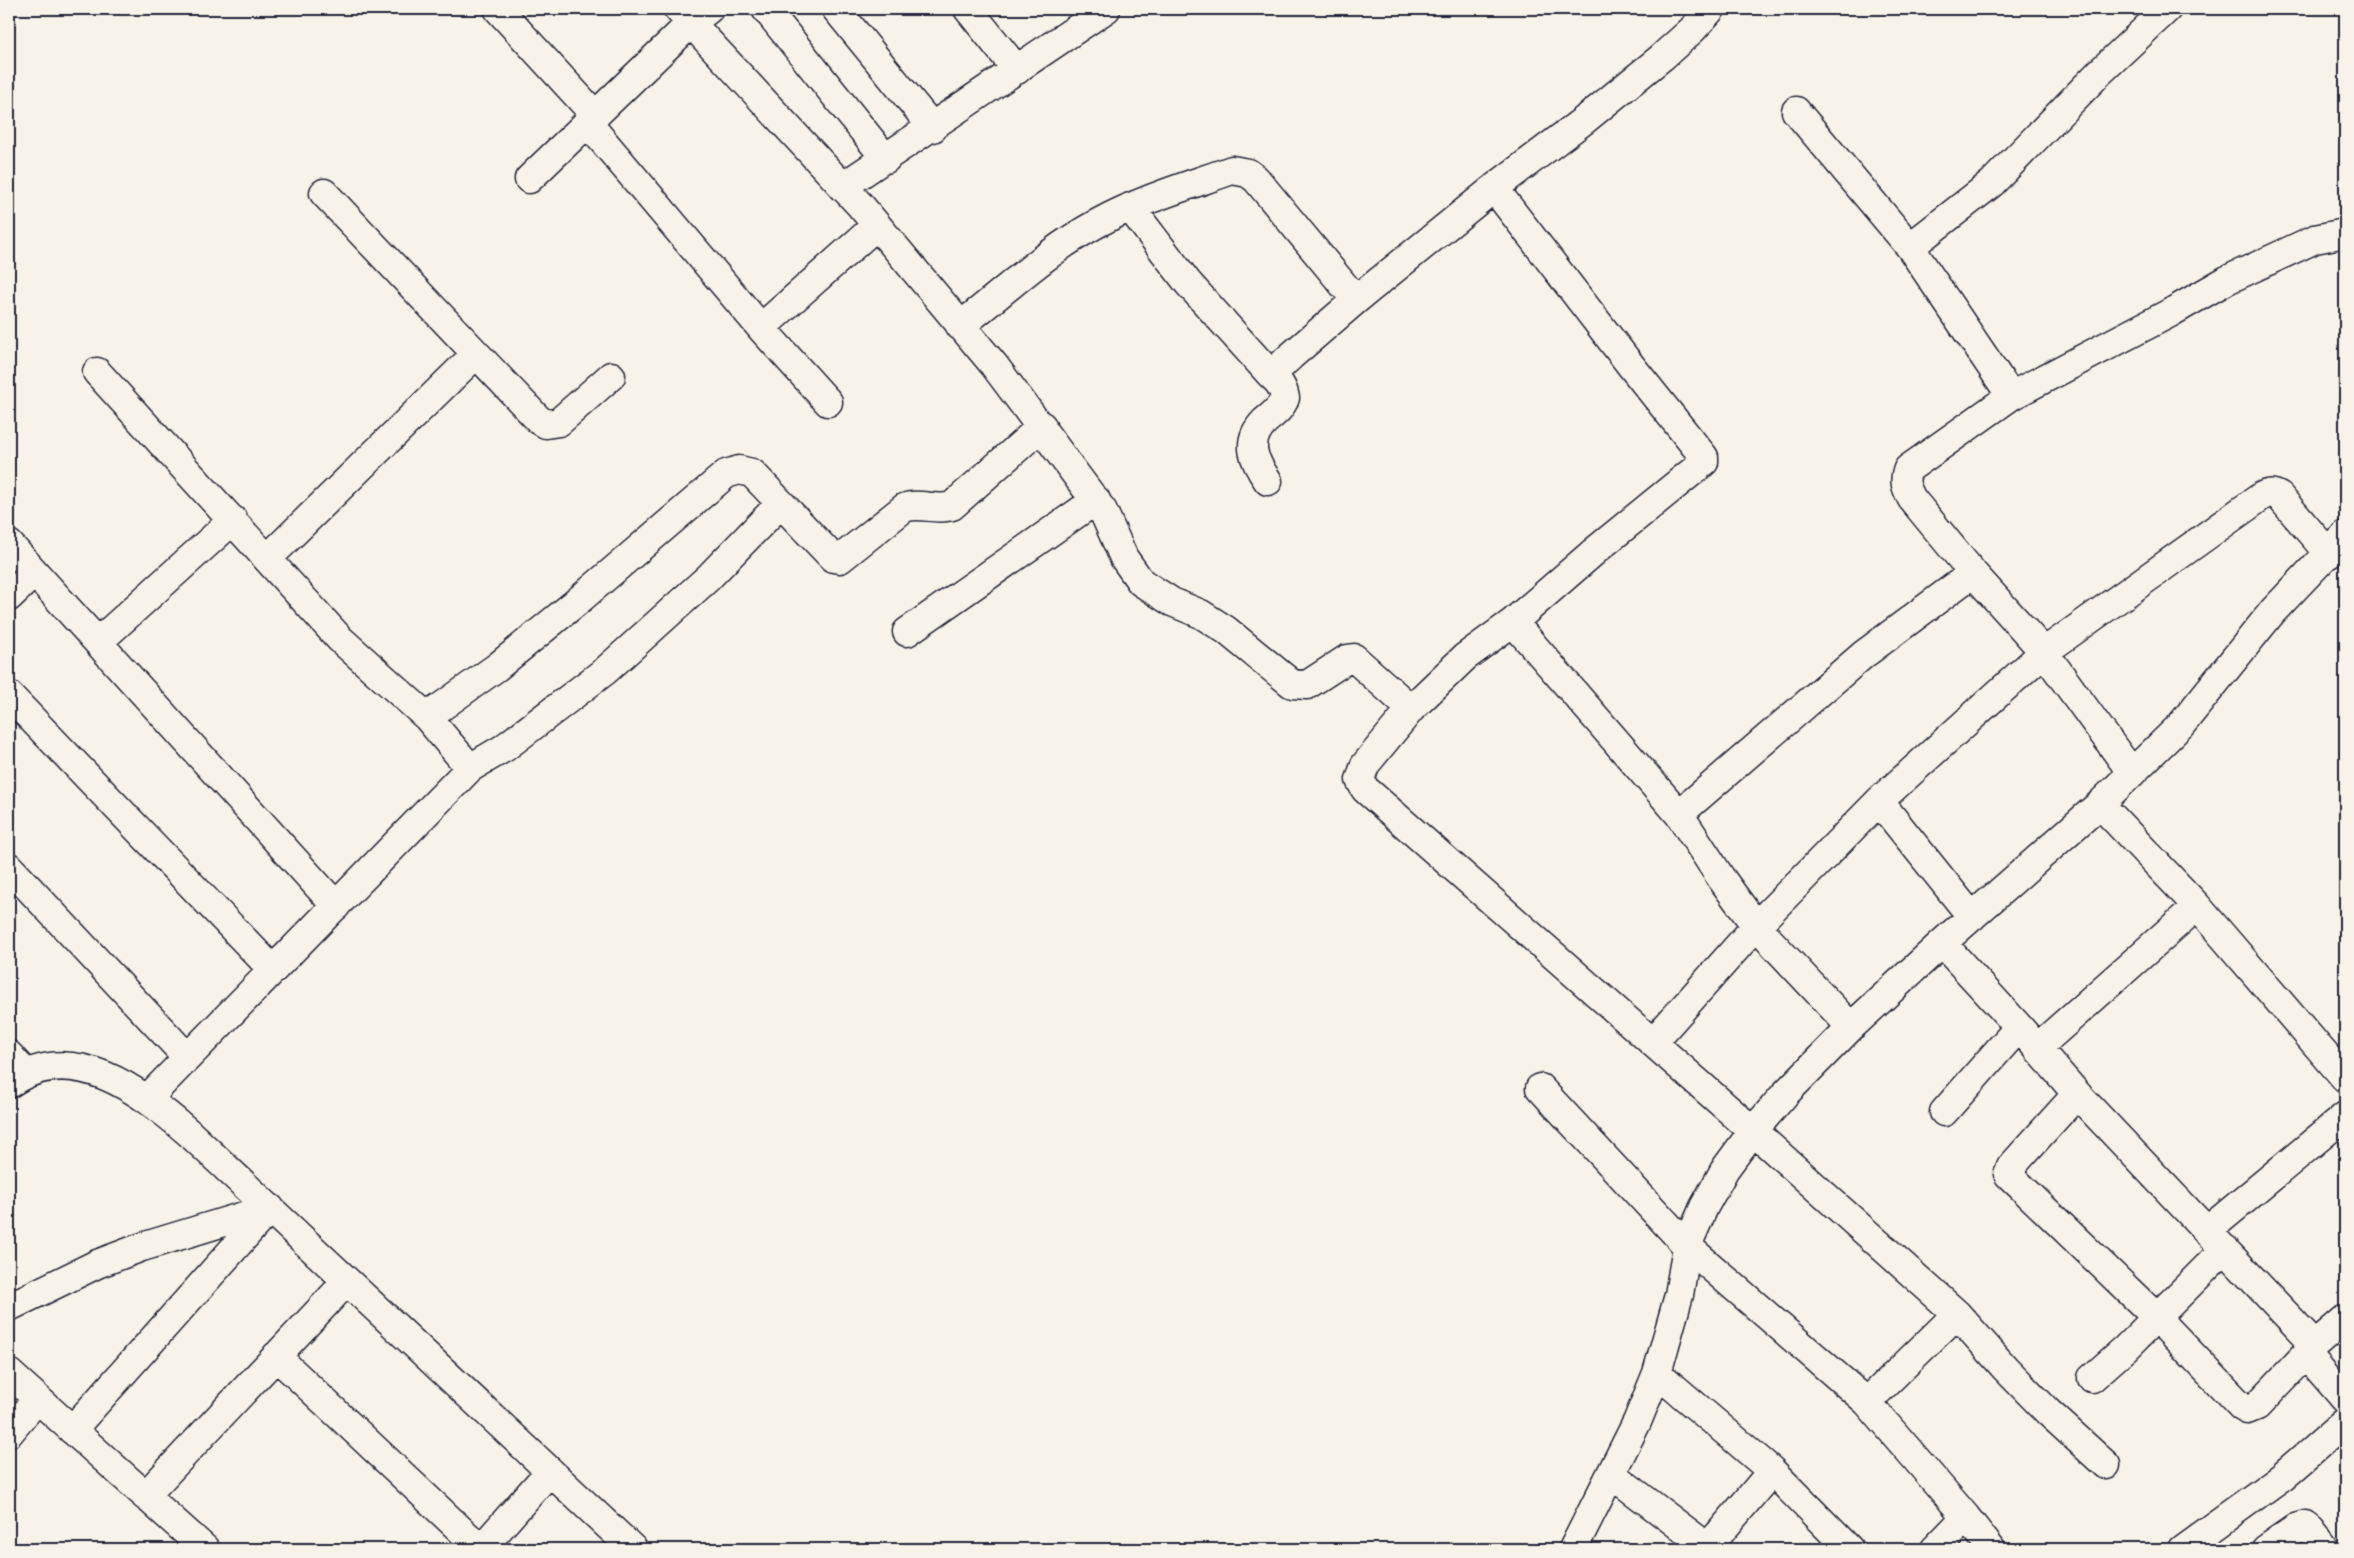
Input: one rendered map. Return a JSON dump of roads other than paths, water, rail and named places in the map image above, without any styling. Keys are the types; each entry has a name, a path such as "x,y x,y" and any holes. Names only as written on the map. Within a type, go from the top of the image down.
{"street":[{"path":"498,9 591,119 761,328 828,402"},
{"path":"766,9 886,159"},
{"path":"836,9 933,128"},
{"path":"968,9 1017,70"},
{"path":"842,188 1106,9"},
{"path":"1272,375 1291,356 1356,300 1494,188 1662,57 1692,30 1711,9"},
{"path":"1910,247 1992,183 2100,72 2167,9"},
{"path":"529,179 591,119 693,13 842,188 877,225 994,365 1042,426 1096,500 1103,511 1124,558 1141,582 1172,602 1201,614 1226,630 1292,684 1307,685 1347,659 1354,658 1411,709"},
{"path":"1796,111 1910,247 2011,396"},
{"path":"960,326 1068,242 1098,223 1130,207 1232,170 1248,173 1256,178 1356,300"},
{"path":"1494,188 1705,459 1702,464 1596,550 1513,622 1465,657 1411,709 1366,765 1360,780 1365,789 1754,1131 1957,1314 2005,1368 2048,1412 2106,1464"},
{"path":"324,193 539,420 546,424 559,422 611,376"},
{"path":"1130,207 1188,283 1284,390 1285,398 1275,414 1259,429 1253,446 1255,462 1268,481"},
{"path":"761,328 877,225"},
{"path":"2132,773 2044,652 1973,573 1912,499 1905,486 1905,476 1908,469 2011,396 2170,313 2227,280 2315,239 2345,233"},
{"path":"268,558 476,354"},
{"path":"97,372 340,639 427,717 470,768"},
{"path":"427,717 497,667 580,600 726,474 739,470 752,473 833,558 842,558 904,508 913,505 937,508 952,506 1042,426"},
{"path":"1573,1549 1637,1422 1657,1373 1679,1294 1687,1246 1704,1207 1725,1169 1786,1093 1851,1027 1972,916 2100,804 2181,725 2273,611 2337,545 2275,493 2269,493 2262,496 2044,652 1879,801 1756,926 1653,1042"},
{"path":"907,632 1096,500"},
{"path":"148,1098 470,768 504,748 605,671 708,578 780,504"},
{"path":"98,642 233,520"},
{"path":"9,544 336,906"},
{"path":"9,597 34,573"},
{"path":"1679,814 1863,656 1973,573"},
{"path":"1513,622 1679,814 1721,878 1756,926 1851,1027"},
{"path":"9,695 273,970"},
{"path":"1879,801 1972,916"},
{"path":"2100,804 2197,906 2345,1078"},
{"path":"9,867 188,1057"},
{"path":"2037,1048 2197,906"},
{"path":"1942,943 2019,1027 2076,1094 2216,1240 2310,1350 2345,1399"},
{"path":"1944,1112 2019,1027"},
{"path":"14,1071 75,1067 114,1080 148,1098 188,1132 270,1208 633,1549"},
{"path":"1540,1088 1687,1246 1867,1402 1966,1517 1991,1549"},
{"path":"2076,1094 2011,1167 2008,1174 2157,1318 2242,1407 2247,1410 2257,1406 2310,1350 2345,1319"},
{"path":"2092,1378 2157,1318 2216,1240 2345,1116"},
{"path":"9,1307 97,1264 142,1247 270,1208"},
{"path":"72,1430 270,1208"},
{"path":"146,1496 347,1281"},
{"path":"1867,1402 1957,1314"},
{"path":"276,1356 481,1549 550,1472"},
{"path":"9,1373 205,1549"},
{"path":"1657,1373 1772,1471 1849,1549"},
{"path":"9,1433 37,1399"},
{"path":"2182,1549 2283,1476 2345,1422"},
{"path":"1611,1474 1709,1548 1772,1471"},
{"path":"1935,1549 1966,1517"},
{"path":"2266,1549 2295,1528 2306,1526 2325,1549"}]}
